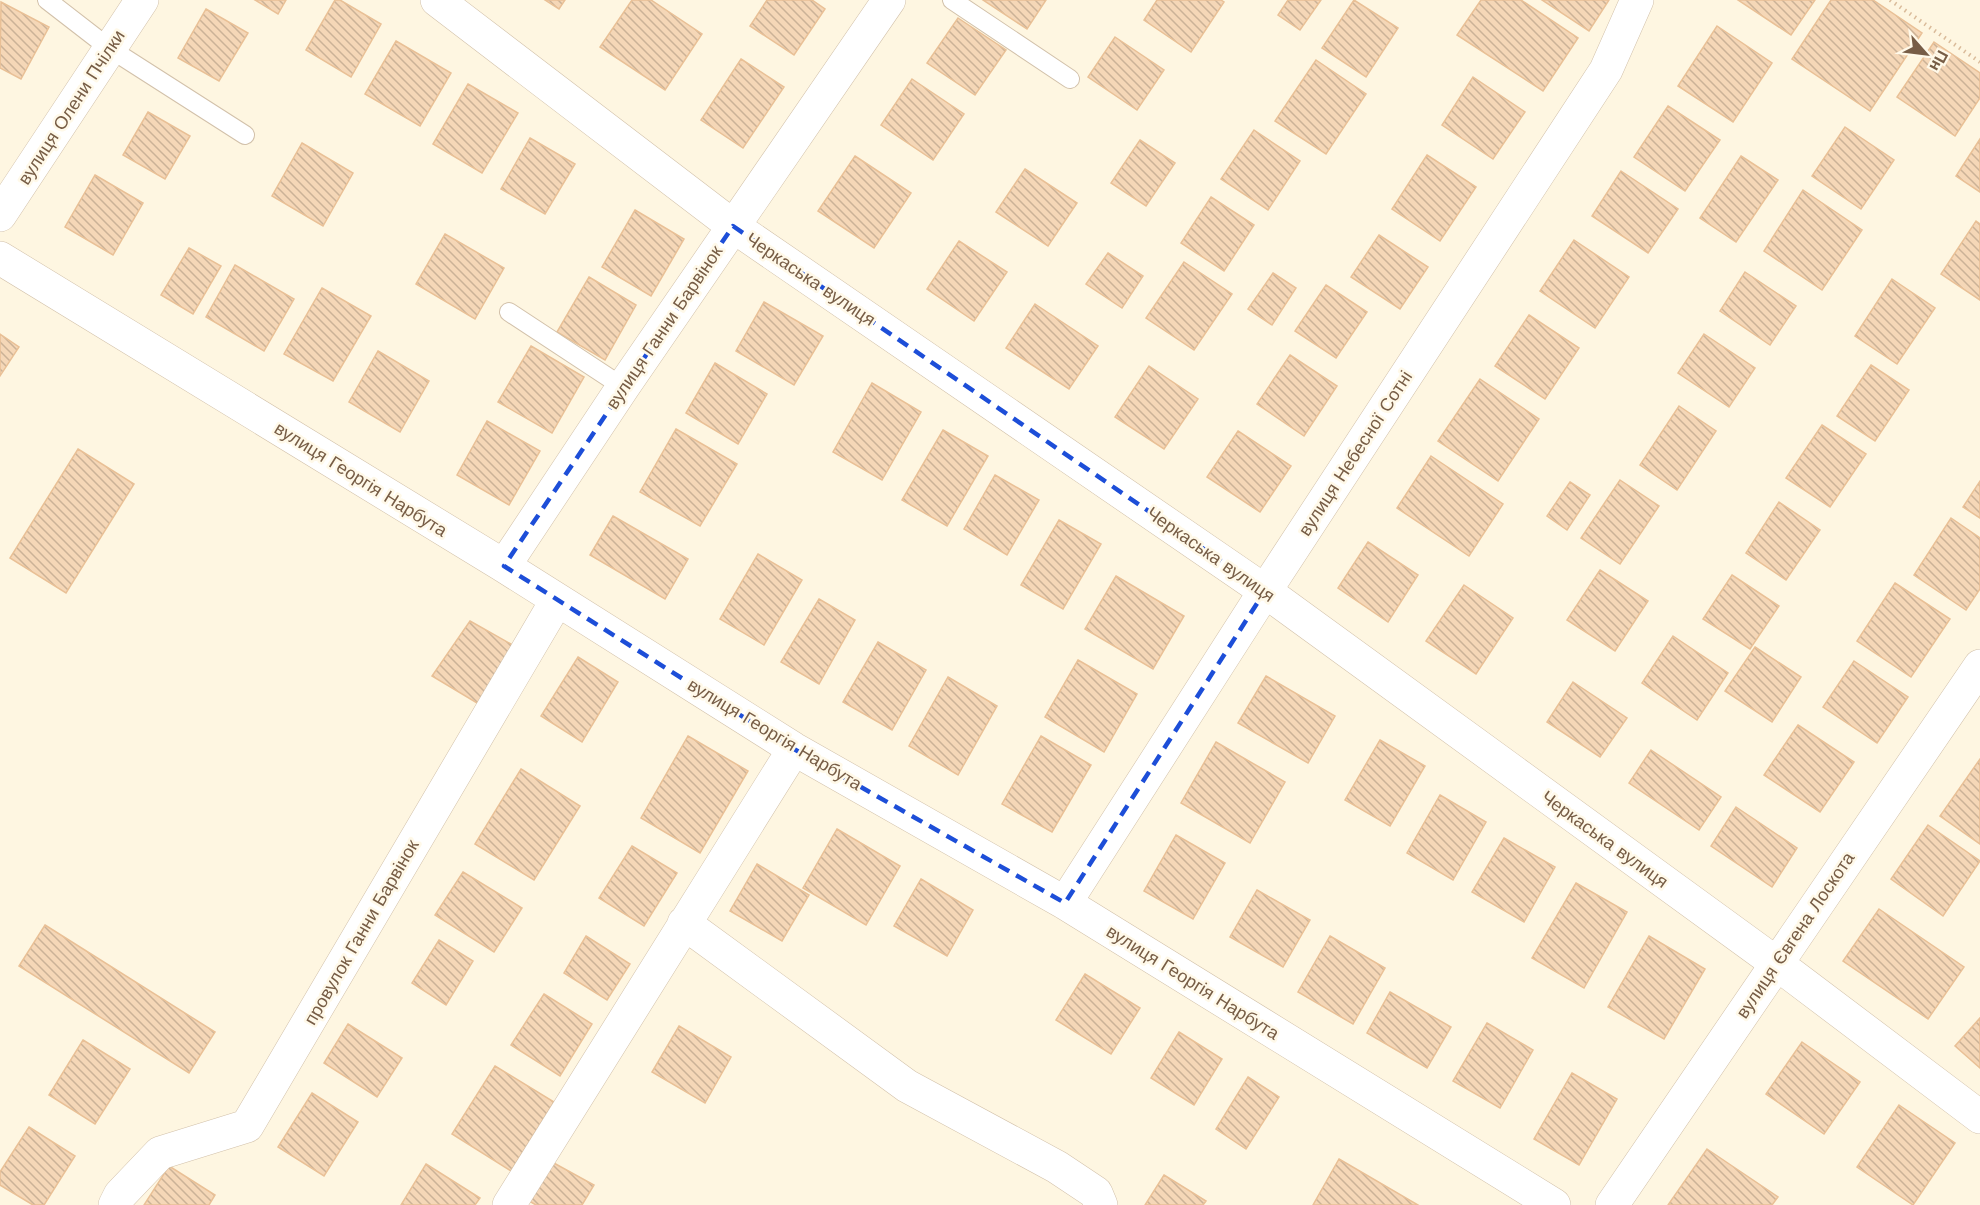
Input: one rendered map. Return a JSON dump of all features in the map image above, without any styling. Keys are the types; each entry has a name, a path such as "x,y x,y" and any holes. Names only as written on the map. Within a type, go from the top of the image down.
{"street":[{"name":"вулиця Олени Пчілки","path":"0,215 142,0"},
{"name":"Черкаська вулиця","path":"436,0 733,225 1265,591 1776,963 1980,1117"},
{"name":"вулиця Ганни Барвінок","path":"504,566 733,225 889,0"},
{"name":"вулиця Небесної Сотні","path":"1065,903 1265,591 1606,70 1637,0"},
{"name":"вулиця Георгія Нарбута","path":"0,258 504,566 795,749 1065,903 1554,1205"},
{"name":"провулок Ганни Барвінок","path":"115,1205 120,1195 160,1153 247,1125 556,600"},
{"name":"вулиця Євгена Лоскота","path":"1612,1205 1980,666"},
{"path":"509,1205 795,749"},
{"path":"684,923 907,1086 1057,1167 1096,1193 1101,1205"}],"lane":[{"path":"47,0 109,48 245,135"},
{"path":"952,0 1070,79"},
{"path":"508,312 623,387"}],"path":[{"path":"1890,0 1980,62"}],"highlighted area":[{"path":"733,226 1265,591 1065,903 794,749 504,566"}],"building":[{"path":"255,0 286,0 278,14"},
{"path":"335,0 340,0 381,24 351,77 306,50"},
{"path":"545,0 565,0 559,9"},
{"path":"632,0 651,0 702,34 665,90 600,47"},
{"path":"767,0 812,0 825,9 794,55 750,26"},
{"path":"983,0 1046,0 1027,29"},
{"path":"1157,0 1221,0 1224,2 1191,52 1144,20"},
{"path":"1288,0 1321,0 1300,30 1278,15"},
{"path":"1354,0 1398,28 1366,77 1322,48"},
{"path":"1481,0 1521,0 1578,38 1543,91 1457,35"},
{"path":"1542,0 1609,0 1589,31"},
{"path":"1738,0 1815,0 1791,35"},
{"path":"1831,0 1873,0 1922,33 1870,111 1792,59"},
{"path":"1,2 49,27 21,79 0,68"},
{"path":"206,9 248,33 219,81 178,58"},
{"path":"958,18 1006,50 975,95 927,63"},
{"path":"1717,26 1772,63 1733,122 1678,86"},
{"path":"1115,37 1164,70 1137,110 1088,77"},
{"path":"396,41 451,73 420,126 365,94"},
{"path":"1934,42 1980,73 1980,98 1955,136 1897,97"},
{"path":"741,59 784,87 743,148 701,120"},
{"path":"1316,60 1366,94 1326,154 1275,121"},
{"path":"1473,77 1525,112 1493,159 1442,125"},
{"path":"912,79 964,114 933,160 881,125"},
{"path":"468,84 518,113 482,173 433,144"},
{"path":"1668,106 1720,140 1685,191 1634,157"},
{"path":"148,112 190,136 165,179 123,155"},
{"path":"1845,127 1894,160 1861,209 1812,176"},
{"path":"1254,130 1300,161 1268,210 1221,179"},
{"path":"530,138 575,164 545,214 501,189"},
{"path":"1980,139 1980,192 1956,176"},
{"path":"1140,140 1175,163 1146,206 1111,183"},
{"path":"302,143 353,173 323,226 272,196"},
{"path":"1427,155 1476,187 1440,241 1392,209"},
{"path":"855,156 911,193 874,248 818,211"},
{"path":"1741,156 1778,180 1736,242 1700,218"},
{"path":"1025,169 1077,203 1048,246 996,212"},
{"path":"1621,171 1678,209 1648,253 1592,216"},
{"path":"95,175 143,203 113,255 65,227"},
{"path":"1803,190 1862,230 1822,290 1764,251"},
{"path":"1211,197 1254,225 1224,271 1181,243"},
{"path":"635,210 684,239 651,296 602,267"},
{"path":"1976,221 1980,224 1980,300 1941,274"},
{"path":"445,234 504,268 475,319 416,284"},
{"path":"1379,235 1428,267 1400,309 1351,277"},
{"path":"1574,240 1629,277 1595,328 1540,291"},
{"path":"959,241 1007,272 974,321 927,289"},
{"path":"189,248 221,266 193,314 161,295"},
{"path":"1108,253 1143,276 1122,308 1086,284"},
{"path":"1184,262 1232,294 1194,350 1146,318"},
{"path":"235,265 294,299 264,351 206,317"},
{"path":"1745,272 1796,306 1770,345 1720,311"},
{"path":"1273,273 1296,288 1272,325 1248,309"},
{"path":"589,277 636,305 605,360 557,332"},
{"path":"1892,279 1935,308 1897,364 1855,336"},
{"path":"1326,285 1367,312 1336,358 1295,331"},
{"path":"322,288 371,316 333,381 284,354"},
{"path":"764,302 823,336 794,385 736,351"},
{"path":"1035,304 1098,346 1069,389 1006,348"},
{"path":"1529,315 1579,348 1545,399 1495,366"},
{"path":"0,334 19,347 0,376"},
{"path":"1704,334 1755,368 1729,407 1678,373"},
{"path":"531,346 584,377 552,433 498,402"},
{"path":"378,351 429,381 400,432 349,402"},
{"path":"1290,355 1337,386 1304,436 1257,404"},
{"path":"715,363 767,394 738,444 686,413"},
{"path":"1871,365 1909,390 1875,441 1837,416"},
{"path":"1149,366 1198,399 1164,449 1115,417"},
{"path":"1480,379 1539,419 1498,481 1438,441"},
{"path":"872,383 921,412 882,480 833,452"},
{"path":"1679,406 1716,431 1677,490 1640,465"},
{"path":"487,421 540,451 509,505 457,475"},
{"path":"1822,425 1866,454 1830,507 1786,478"},
{"path":"676,429 737,464 700,526 640,492"},
{"path":"943,430 988,456 947,526 902,500"},
{"path":"1238,431 1291,466 1260,512 1207,477"},
{"path":"78,449 134,484 66,593 10,558"},
{"path":"1431,456 1503,504 1469,556 1397,508"},
{"path":"995,475 1039,500 1007,555 964,529"},
{"path":"1620,480 1659,506 1620,564 1581,538"},
{"path":"1980,481 1980,518 1963,507"},
{"path":"1570,482 1590,495 1567,530 1547,516"},
{"path":"1779,502 1820,530 1786,580 1746,553"},
{"path":"613,516 688,559 665,599 590,555"},
{"path":"1951,518 1980,538 1980,589 1966,610 1914,575"},
{"path":"1059,520 1101,544 1063,609 1021,585"},
{"path":"1368,542 1418,575 1388,622 1338,588"},
{"path":"758,554 802,580 764,645 720,619"},
{"path":"1600,570 1648,601 1615,651 1567,620"},
{"path":"1732,575 1779,606 1750,649 1703,619"},
{"path":"1116,576 1184,616 1153,669 1085,629"},
{"path":"1895,583 1950,619 1911,677 1857,641"},
{"path":"1464,585 1513,618 1476,674 1426,641"},
{"path":"819,599 855,620 819,684 781,662"},
{"path":"470,621 518,648 482,706 432,676"},
{"path":"1673,636 1728,673 1697,720 1642,683"},
{"path":"878,642 926,670 892,730 843,702"},
{"path":"1755,647 1801,677 1772,722 1725,691"},
{"path":"578,657 618,682 582,742 541,716"},
{"path":"1078,660 1137,694 1104,752 1045,717"},
{"path":"1854,661 1908,697 1877,743 1823,707"},
{"path":"1266,676 1335,716 1308,763 1238,723"},
{"path":"948,677 997,706 958,775 909,746"},
{"path":"1573,682 1627,718 1600,757 1547,722"},
{"path":"1798,725 1854,762 1820,812 1764,775"},
{"path":"688,736 748,771 700,853 641,818"},
{"path":"1041,736 1091,765 1052,832 1002,804"},
{"path":"1380,740 1425,766 1390,826 1345,800"},
{"path":"1216,742 1285,782 1250,843 1181,803"},
{"path":"1651,750 1721,797 1699,830 1629,783"},
{"path":"1980,759 1980,844 1940,816"},
{"path":"521,769 580,806 534,880 475,844"},
{"path":"1440,795 1486,822 1453,880 1407,853"},
{"path":"1736,807 1797,848 1772,887 1711,846"},
{"path":"1928,825 1980,861 1943,916 1891,879"},
{"path":"837,829 900,866 866,925 803,888"},
{"path":"1176,835 1225,863 1193,919 1144,891"},
{"path":"1504,838 1555,867 1524,922 1472,892"},
{"path":"632,846 677,873 644,926 599,898"},
{"path":"757,864 809,895 782,941 730,911"},
{"path":"463,872 522,908 494,952 435,915"},
{"path":"921,879 973,910 947,956 894,926"},
{"path":"1576,883 1627,912 1584,988 1532,958"},
{"path":"1257,890 1310,920 1283,967 1230,937"},
{"path":"1879,909 1964,967 1928,1019 1843,961"},
{"path":"45,925 215,1032 189,1073 19,966"},
{"path":"586,936 630,964 607,1000 564,973"},
{"path":"1330,936 1385,968 1353,1024 1298,992"},
{"path":"1649,936 1705,969 1664,1039 1608,1007"},
{"path":"439,940 473,961 446,1005 412,983"},
{"path":"1085,974 1140,1008 1111,1054 1056,1020"},
{"path":"1390,992 1451,1027 1427,1068 1367,1033"},
{"path":"544,994 592,1024 560,1076 511,1045"},
{"path":"1980,1018 1980,1068 1955,1046"},
{"path":"1487,1023 1533,1050 1500,1108 1453,1081"},
{"path":"348,1024 402,1058 377,1097 324,1063"},
{"path":"679,1026 731,1057 705,1103 652,1072"},
{"path":"1179,1032 1222,1059 1194,1105 1151,1078"},
{"path":"83,1040 130,1069 95,1124 49,1095"},
{"path":"1802,1042 1860,1082 1824,1134 1766,1094"},
{"path":"495,1066 554,1102 511,1171 452,1134"},
{"path":"1572,1073 1617,1099 1579,1165 1534,1139"},
{"path":"1248,1077 1279,1097 1246,1149 1216,1129"},
{"path":"312,1093 358,1122 324,1176 278,1147"},
{"path":"1899,1105 1955,1143 1913,1205 1857,1167"},
{"path":"29,1127 75,1156 44,1205 33,1205 0,1185 0,1172"},
{"path":"1707,1149 1778,1197 1772,1205 1668,1205"},
{"path":"1339,1159 1418,1205 1313,1205"},
{"path":"552,1162 594,1185 582,1205 536,1205 529,1201"},
{"path":"426,1164 480,1198 475,1205 401,1205"},
{"path":"169,1166 215,1195 209,1205 144,1205"},
{"path":"1164,1175 1206,1201 1203,1205 1145,1205"}]}
